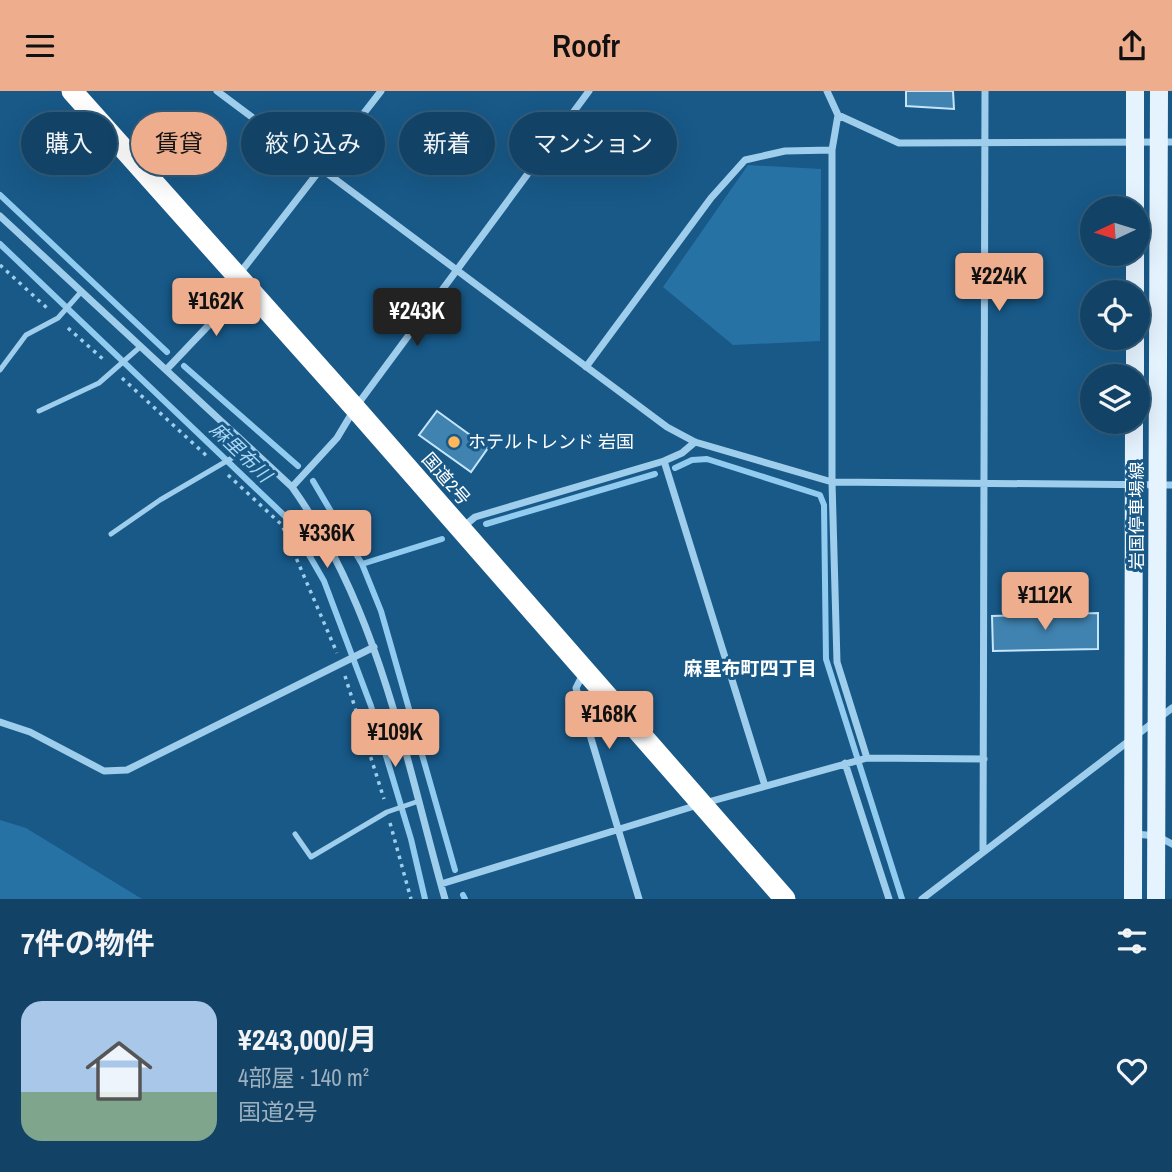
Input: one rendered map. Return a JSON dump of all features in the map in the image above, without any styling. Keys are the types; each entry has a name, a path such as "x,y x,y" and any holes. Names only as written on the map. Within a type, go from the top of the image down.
{"highway":[{"name":"国道2号","path":"72,91 355,408 785,899"}],"main road":[{"path":"1135,91 1135,196"},
{"name":"岩国停車場線","path":"1156,899 1165,840 1166,142 1159,91"},
{"name":"岩国停車場線","path":"1133,899 1134,434"}],"street":[{"path":"217,91 246,112"},
{"path":"365,112 381,91"},
{"path":"292,487 337,438 355,408 589,91"},
{"path":"827,91 838,115 832,150 832,482 836,662 864,759"},
{"path":"983,850 985,91"},
{"path":"838,115 899,143 1166,142"},
{"path":"586,367 711,198 745,160 785,151 832,150"},
{"path":"166,370 241,282 318,175"},
{"path":"332,175 457,272 667,427 695,442 832,482 1165,485"},
{"path":"0,216 166,370 246,450 292,487 317,522 351,585 374,647 415,802 445,899"},
{"path":"460,530 472,518 664,461 682,453 695,442"},
{"path":"664,461 765,786"},
{"path":"0,722 30,732 104,771 127,770 374,647"},
{"path":"585,670 576,688 639,899"},
{"path":"922,899 1165,714"},
{"path":"441,884 701,804 864,759 984,759"},
{"path":"847,763 889,899"},
{"path":"1135,834 1165,840"}],"lane":[{"path":"0,370 26,335 60,316 81,292"},
{"path":"39,411 99,383 140,347"},
{"path":"111,534 160,500 246,450"},
{"path":"295,834 311,857 390,811 415,802"}],"path":[{"path":"0,265 60,316 282,525 343,663 390,811 411,899"}],"shaded area":[{"path":"748,165 821,169 820,341 733,345 663,287"},
{"path":"0,820 26,828 142,899 0,899"}],"building":[{"path":"906,91 953,91 954,109 906,106"},
{"name":"ホテルトレンド 岩国","path":"437,411 488,448 471,472 419,435"},
{"path":"1098,613 1098,649 993,651 992,616"}],"waterway":[{"path":"0,195 167,352"},
{"name":"麻里布川","path":"0,244 289,520 324,581 371,706 411,839 425,899"},
{"path":"184,366 298,466"},
{"path":"675,468 692,460 707,459 820,495 824,505 826,659 902,899"},
{"path":"486,524 655,474"},
{"path":"313,481 362,564 381,611 455,870"},
{"path":"362,564 442,539"},
{"path":"463,895 465,899"}],"place":[{"name":"ホテルトレンド 岩国","path":"454,442"}],"district":[{"name":"麻里布町四丁目","path":"750,668"}]}
